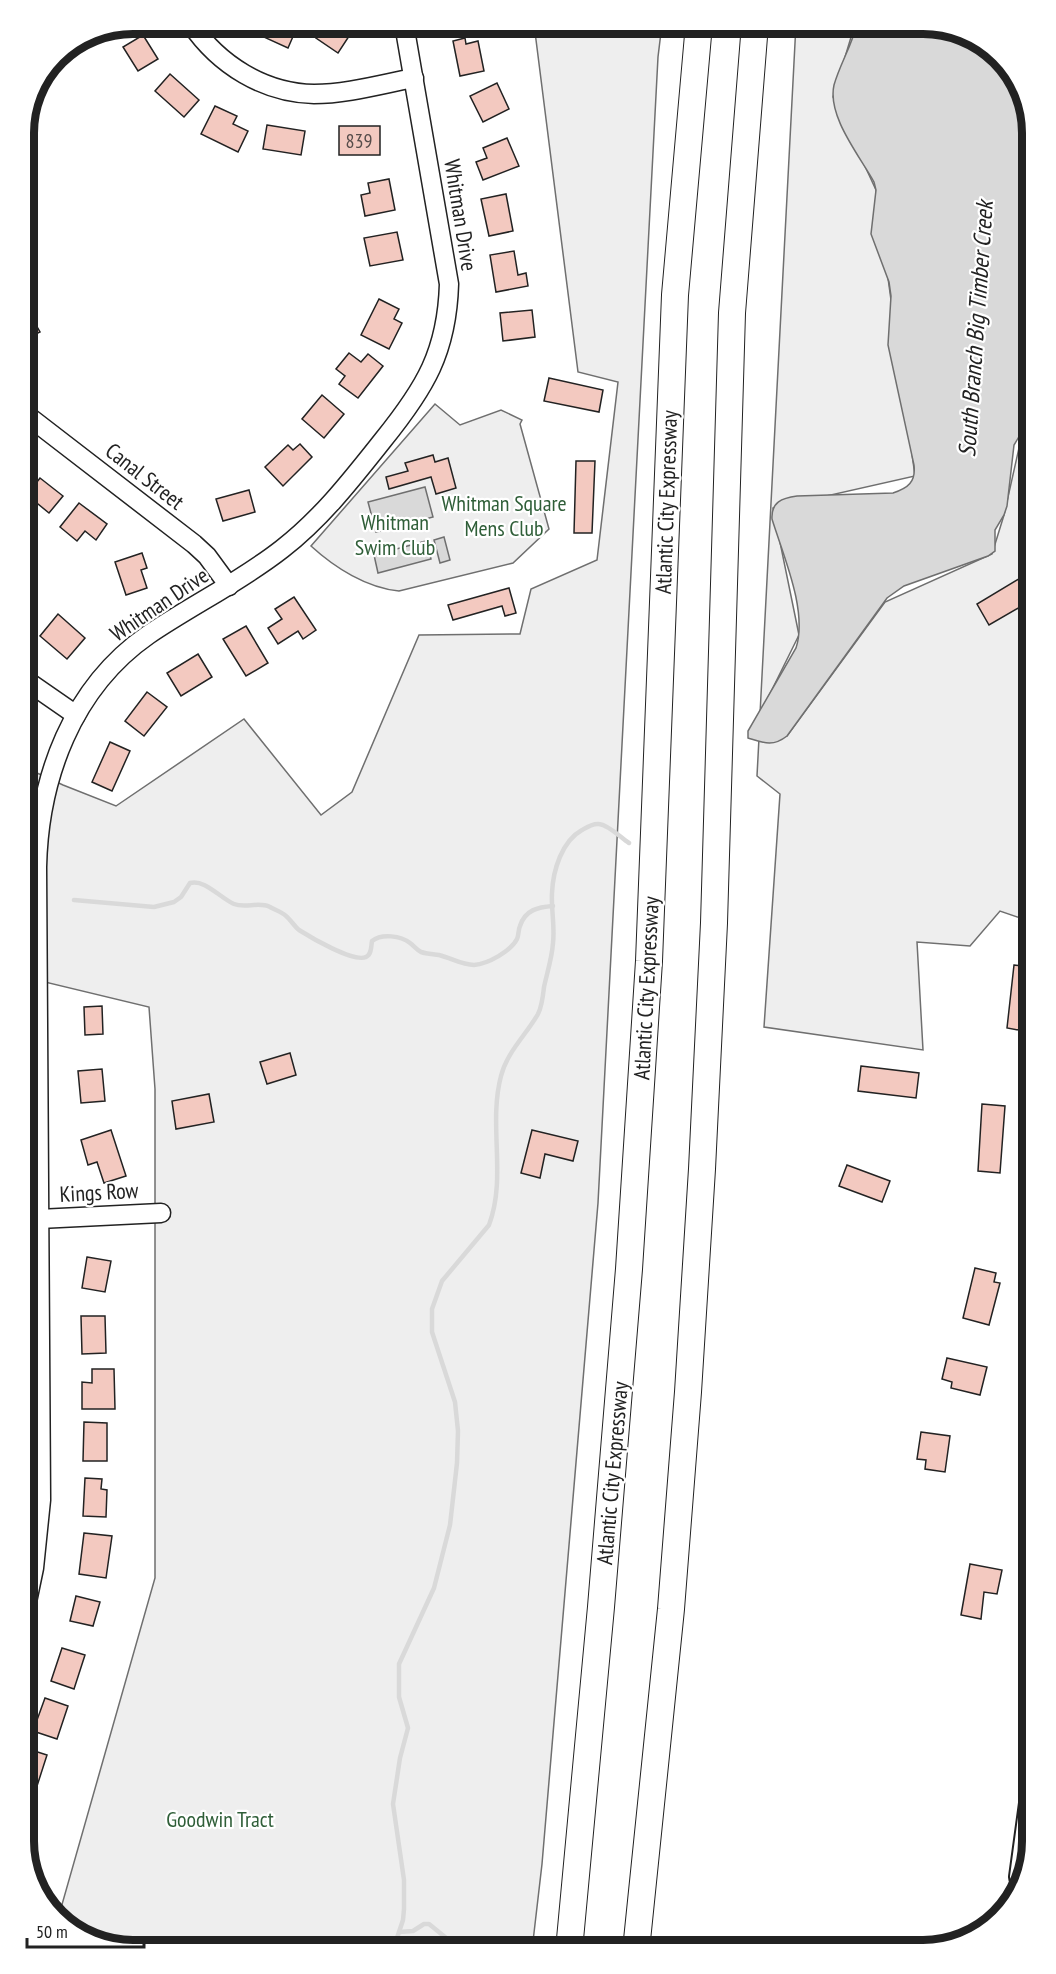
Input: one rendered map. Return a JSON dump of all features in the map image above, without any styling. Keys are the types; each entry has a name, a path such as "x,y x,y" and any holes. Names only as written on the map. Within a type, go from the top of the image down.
{"highway":[{"name":"Atlantic City Expressway","path":"570,1940 602,1595 629,1257 649,960 675,295 698,35"},
{"path":"637,1940 671,1609 702,1181 714,912 732,313 754,35"}],"street":[{"path":"199,34 223,60 255,80 280,89 303,93 327,93 414,78"},
{"name":"Whitman Drive","path":"35,963 37,849 42,808 51,771 76,716 90,693 134,645 229,586 283,549 326,509 412,404 435,360 445,321 448,284 406,34"},
{"name":"Canal Street","path":"35,421 194,544 207,556 229,586"},
{"path":"35,687 76,716"},
{"name":"Whitman Drive","path":"34,1165 39,1219 34,1392"},
{"name":"Kings Row","path":"39,1219 161,1213"},
{"name":"Whitman Drive","path":"34,1448 41,1500 34,1560"}],"green space":[{"name":"Goodwin Tract","path":"535,35 661,35 598,1203 542,1864 533,1940 114,1938 84,1926 61,1908 155,1578 155,1089 149,1007 35,980 35,772 116,806 244,719 321,815 352,792 419,635 520,634 531,589 597,560 618,382 578,372"},
{"path":"795,35 852,35 833,97 876,190 915,476 773,508 799,635 760,714"},
{"path":"435,404 460,425 501,410 522,420 520,424 549,529 513,563 399,591 375,586 352,576 311,546"},
{"path":"1022,434 1022,919 1000,911 970,946 917,942 923,1050 764,1027 780,794 757,776 759,738 787,736 885,602 992,554 1004,515"}],"water":[{"path":"853,35 929,35 955,40 972,48 993,63 1014,95 1020,114 1022,133 1022,432 1014,445 1007,506 995,530 995,551 988,556 904,586 887,598 787,736 777,742 764,742 748,738 748,731 796,648 799,633 797,600 772,519 773,509 778,502 797,496 893,493 910,484 914,476 914,465 888,345 891,296 889,282 871,234 876,190 874,182 846,135 835,109 833,97 834,85"},
{"path":"425,487 433,517 376,532 368,502"},
{"path":"444,537 450,560 440,563 434,540"},
{"path":"426,541 431,559 378,573 374,555"}],"building":[{"path":"258,34 294,34 288,48"},
{"path":"319,34 350,34 338,53 316,38"},
{"path":"143,35 158,59 138,71 123,47"},
{"path":"465,38 466,44 478,41 484,71 460,76 453,41"},
{"path":"170,74 199,100 184,117 155,91"},
{"path":"497,83 509,109 483,122 470,96"},
{"path":"215,106 237,116 233,124 248,131 238,152 201,134"},
{"path":"267,125 305,131 301,155 263,149"},
{"path":"339,126 380,126 380,155 339,155"},
{"path":"507,138 519,166 483,180 476,162 487,158 483,148"},
{"path":"389,179 395,210 365,216 361,195 370,193 368,183"},
{"path":"506,194 513,231 489,236 481,199"},
{"path":"397,232 403,260 370,266 364,238"},
{"path":"514,251 518,275 526,273 528,286 496,292 490,255"},
{"path":"379,299 399,309 394,319 402,323 389,349 361,335"},
{"path":"532,310 535,337 503,341 500,313"},
{"path":"35,323 40,332 35,335"},
{"path":"349,353 361,362 368,354 383,366 358,398 339,384 345,376 336,369"},
{"path":"549,378 603,390 599,412 544,401"},
{"path":"322,395 344,414 324,438 302,419"},
{"path":"300,444 312,457 283,486 265,467 288,445 293,450"},
{"path":"433,455 435,462 448,458 456,488 436,494 431,477 389,489 386,477 408,471 405,463"},
{"path":"576,461 595,461 592,533 574,533"},
{"path":"40,478 63,496 49,513 35,501 35,485"},
{"path":"249,490 255,512 223,521 216,499"},
{"path":"79,503 107,524 96,540 85,531 77,541 60,527"},
{"path":"142,553 147,568 141,570 147,588 126,595 115,562"},
{"path":"1022,577 1022,606 989,625 977,604"},
{"path":"509,588 516,613 505,616 502,606 453,620 448,605"},
{"path":"294,597 316,630 303,639 298,631 278,644 268,628 282,619 275,609"},
{"path":"58,614 85,638 67,659 40,636"},
{"path":"246,626 268,663 246,676 223,639"},
{"path":"198,654 212,677 181,696 167,673"},
{"path":"147,692 167,707 144,736 125,721"},
{"path":"110,742 130,751 112,791 92,782"},
{"path":"1014,965 1022,966 1022,1031 1007,1028"},
{"path":"102,1006 103,1034 85,1035 84,1007"},
{"path":"290,1053 296,1075 267,1084 260,1062"},
{"path":"861,1066 919,1073 916,1098 858,1091"},
{"path":"102,1069 105,1101 81,1103 78,1071"},
{"path":"209,1094 214,1122 176,1129 172,1101"},
{"path":"982,1104 1005,1106 1000,1173 978,1171"},
{"path":"111,1130 126,1176 104,1183 97,1162 88,1165 81,1140"},
{"path":"532,1130 578,1141 573,1161 545,1154 540,1178 521,1173"},
{"path":"847,1165 890,1181 882,1202 839,1186"},
{"path":"87,1257 111,1261 105,1292 82,1288"},
{"path":"975,1268 996,1273 994,1282 1000,1283 989,1325 963,1318"},
{"path":"81,1316 105,1316 106,1353 82,1354"},
{"path":"947,1358 987,1367 980,1395 951,1388 952,1382 942,1379"},
{"path":"92,1369 114,1369 115,1409 82,1409 82,1382 92,1383"},
{"path":"84,1422 107,1423 107,1461 83,1461"},
{"path":"921,1432 950,1436 945,1472 925,1469 926,1460 917,1459"},
{"path":"85,1478 102,1479 101,1489 107,1490 106,1517 83,1516"},
{"path":"84,1533 112,1536 106,1578 79,1574"},
{"path":"970,1564 1002,1570 997,1594 984,1592 981,1619 961,1615"},
{"path":"76,1596 100,1602 93,1626 70,1621"},
{"path":"62,1648 85,1655 74,1689 51,1681"},
{"path":"45,1698 68,1706 57,1739 34,1731"},
{"path":"34,1751 47,1755 37,1786 34,1785"}],"waterway":[{"name":"South Branch Big Timber Creek","path":"397,1939 403,1920 404,1880 393,1804 400,1758 408,1728 399,1697 399,1664 434,1588 450,1525 457,1463 458,1431 455,1402 432,1332 432,1309 442,1281 489,1225 497,1188 497,1095 504,1067 512,1051 538,1014 541,1004 551,960 554,930 552,893 554,875 560,857 575,835 595,824 607,827 629,843"},
{"path":"74,900 154,907 174,902 181,897 190,883 196,883 207,886 234,904 266,905 284,915 305,933 352,956 360,958 368,956 372,941 391,936 406,941 421,952 470,965 492,959 510,948 517,939 525,916 537,909 553,906"},
{"path":"399,1932 413,1931 424,1924 429,1924 448,1939"}],"park label":[{"name":"Whitman Square Mens Club","path":"504,516"},
{"name":"Whitman Swim Club","path":"395,534"}]}
